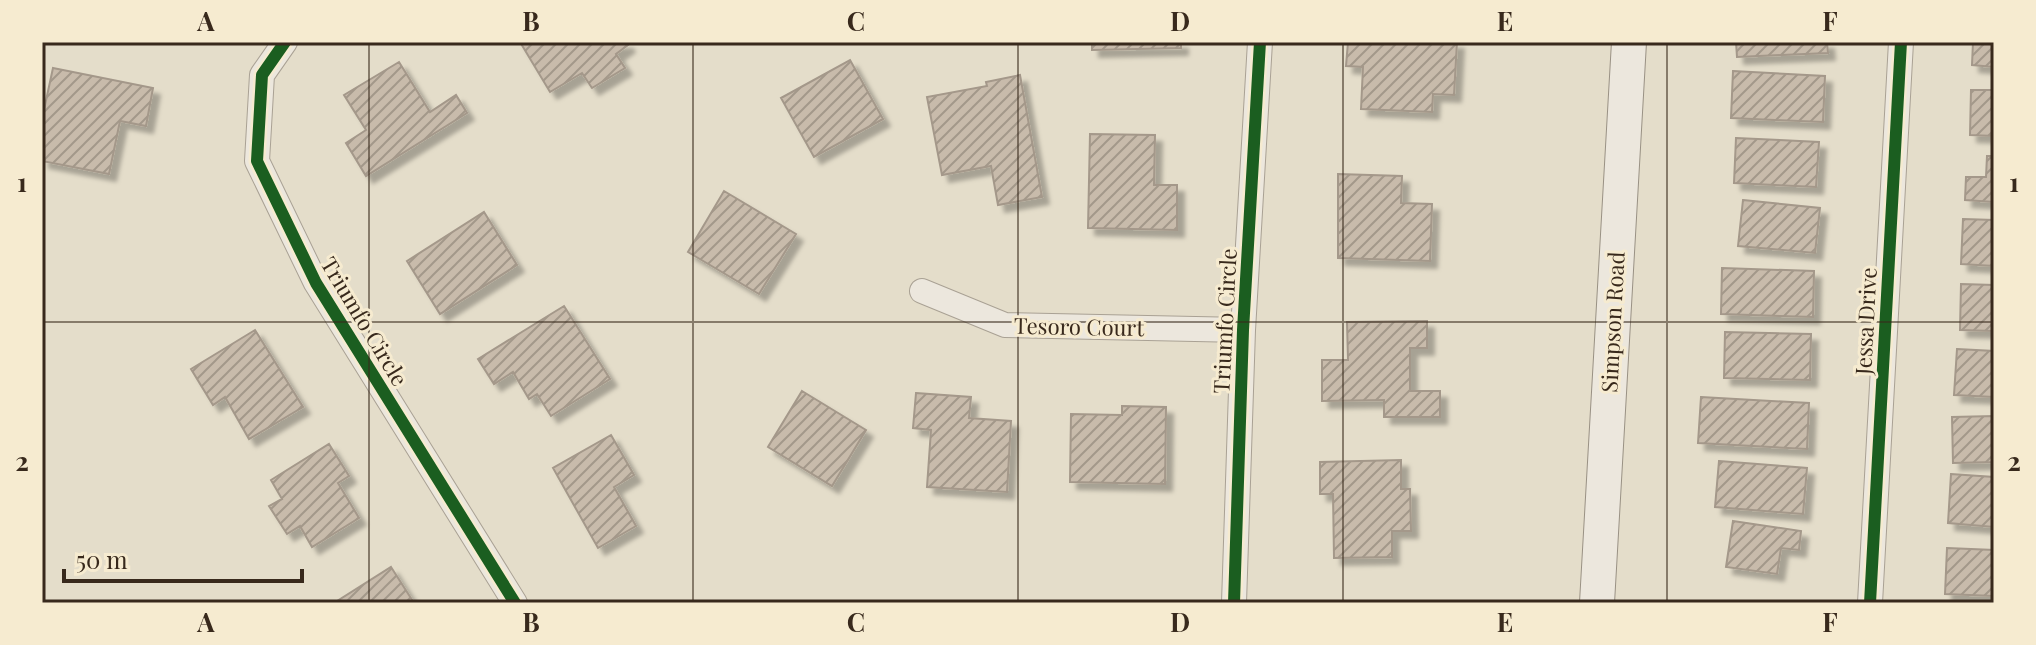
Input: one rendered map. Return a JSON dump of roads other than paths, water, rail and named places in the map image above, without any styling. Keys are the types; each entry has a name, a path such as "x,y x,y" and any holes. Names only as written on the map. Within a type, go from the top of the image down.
{"main road":[{"name":"Simpson Road","path":"1597,603 1629,42"}],"street":[{"name":"Triumfo Circle","path":"285,42 262,75 257,161 316,283 515,603"},
{"name":"Triumfo Circle","path":"1234,603 1243,330 1260,42"},
{"name":"Jessa Drive","path":"1870,603 1901,42"},
{"name":"Tesoro Court","path":"922,291 1005,325 1243,330"}]}
